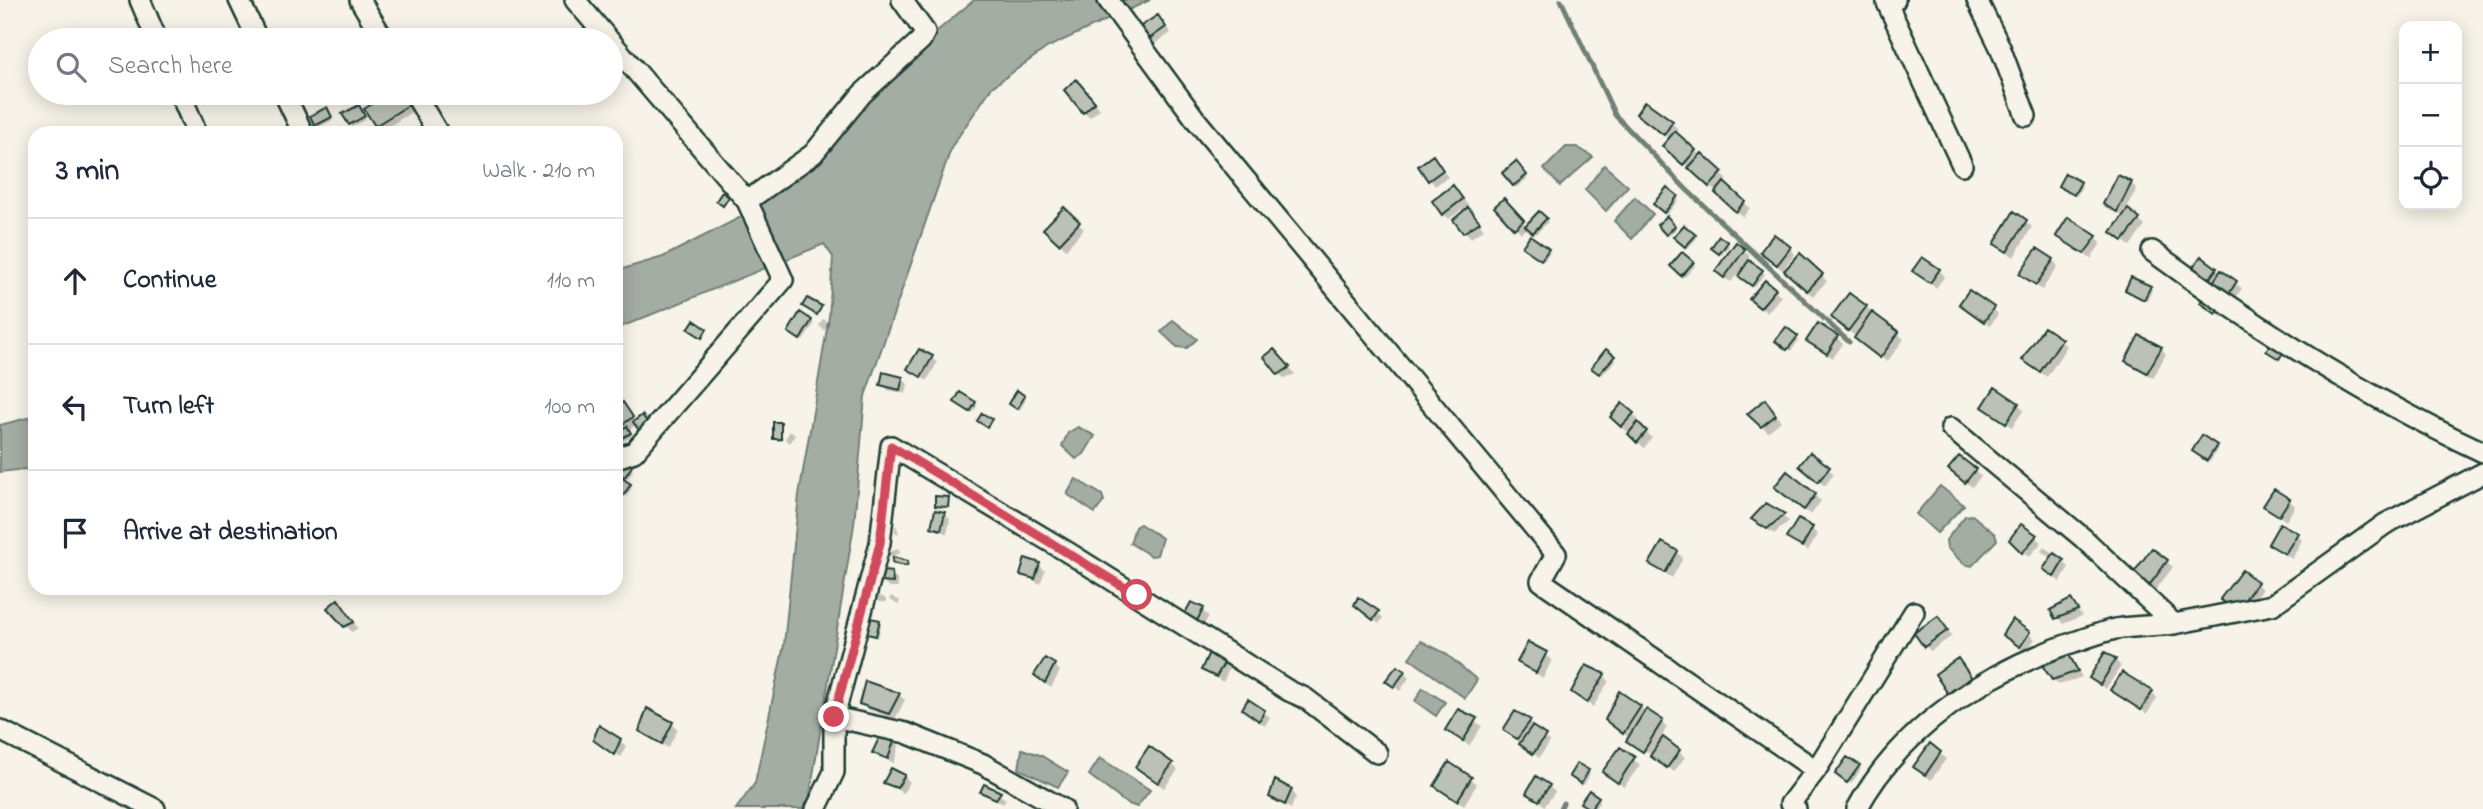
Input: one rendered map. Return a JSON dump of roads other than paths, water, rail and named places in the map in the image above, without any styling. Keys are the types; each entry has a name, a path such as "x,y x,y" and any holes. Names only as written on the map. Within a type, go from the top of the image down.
{"street":[{"path":"141,0 153,28"},
{"path":"239,0 252,28"},
{"path":"360,0 377,28"},
{"path":"575,0 599,28"},
{"path":"748,204 813,154 862,94 921,40 925,32 902,0"},
{"path":"1108,0 1196,120 1556,554 1541,581 1816,770"},
{"path":"1895,0 1887,3 1962,165"},
{"path":"1977,0 2000,47 2026,116"},
{"path":"623,56 748,204 783,281 634,452 623,456"},
{"path":"185,105 194,126"},
{"path":"290,105 300,126"},
{"path":"421,105 434,126"},
{"path":"2152,251 2285,342 2447,435 2483,452"},
{"path":"1951,428 2083,538 2175,624"},
{"path":"816,809 834,772 834,717 880,543 891,446 1069,553 1289,691 1306,698 1377,753"},
{"path":"1857,809 1867,790 1900,749 1958,699 2029,657 2113,630 2175,624 2272,605 2385,524 2483,473"},
{"path":"1796,809 1790,804 1816,770 1914,612"},
{"path":"834,717 906,733 983,764 1063,809"},
{"path":"0,730 155,809"}],"waterway":[{"path":"1561,0 1615,115 1685,188 1849,342"},
{"path":"1560,809 1563,803"}]}
